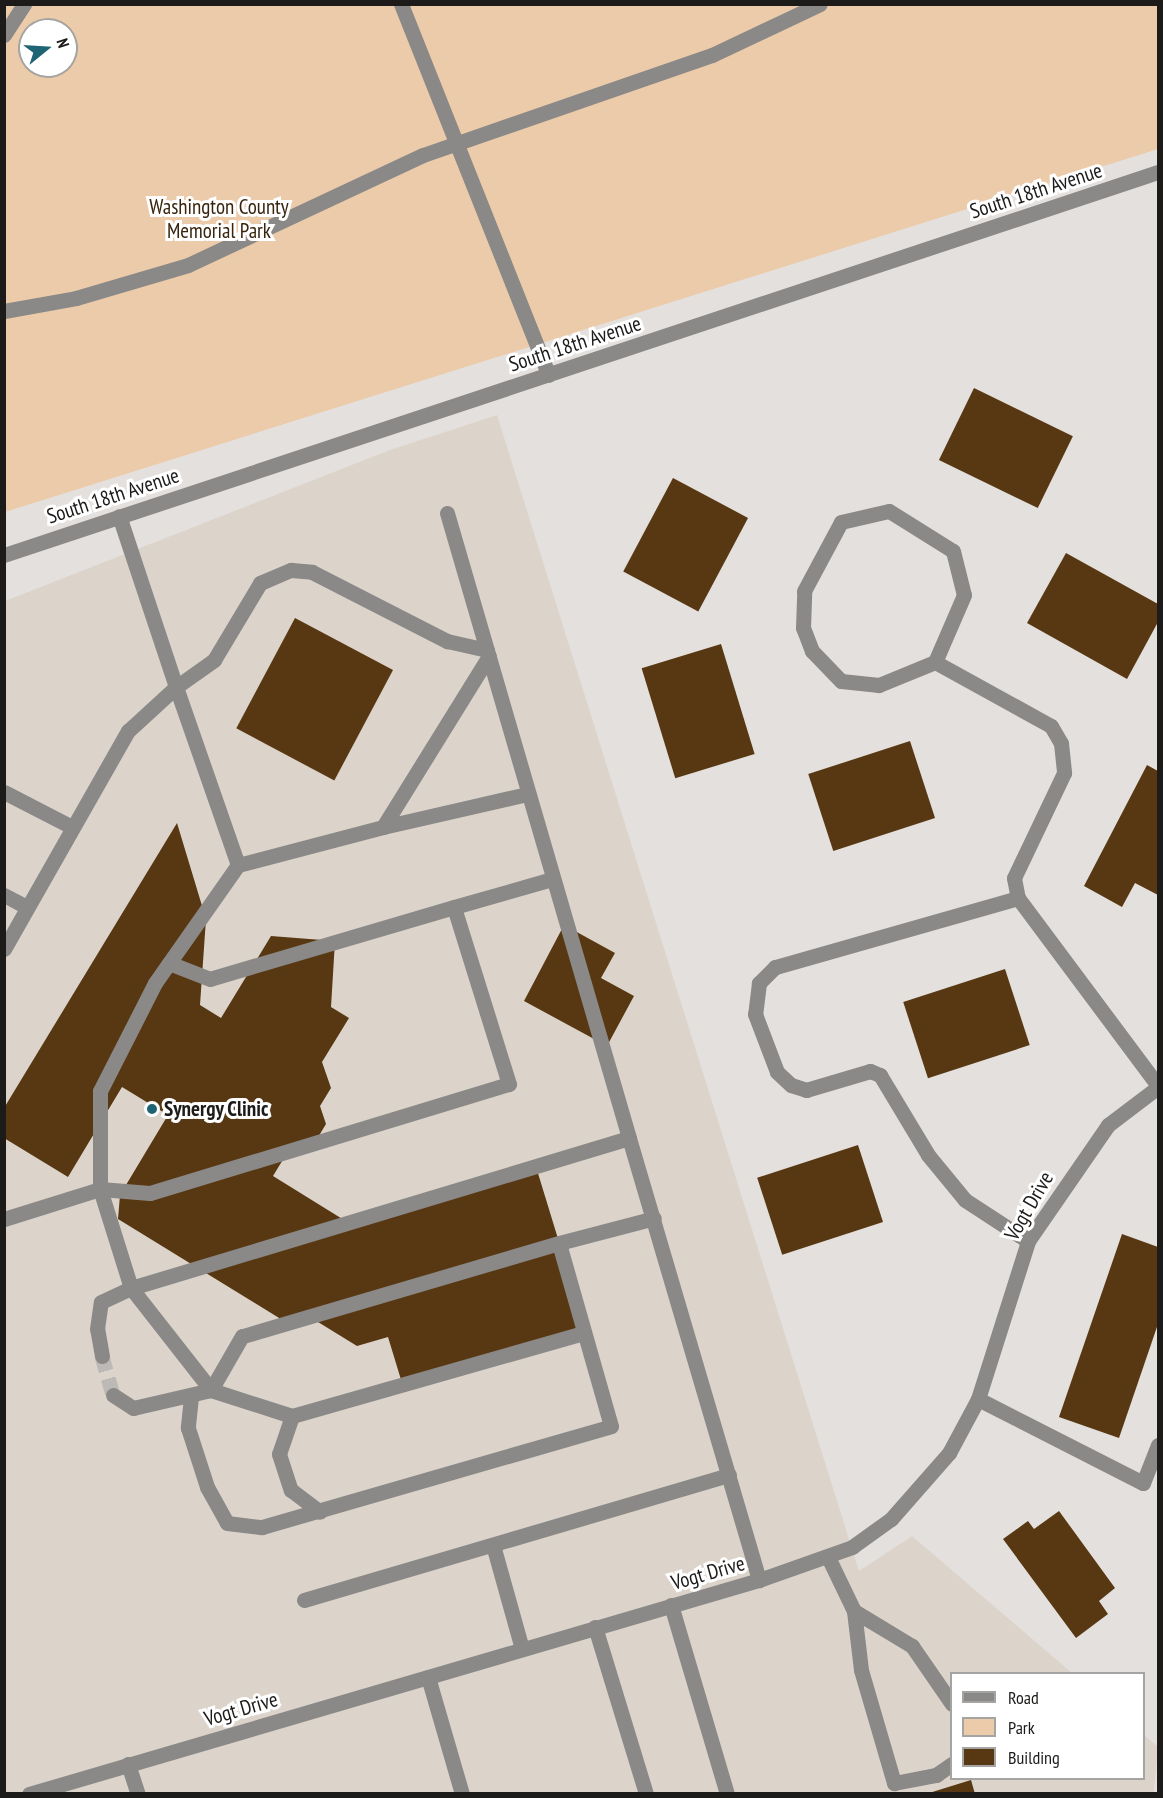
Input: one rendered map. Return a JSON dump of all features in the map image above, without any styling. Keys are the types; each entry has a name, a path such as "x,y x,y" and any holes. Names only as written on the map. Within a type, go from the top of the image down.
{"street":[{"path":"4,35 24,4"},
{"path":"401,4 549,375"},
{"path":"4,310 86,296 188,265 456,142 712,55 820,4"},
{"name":"South 18th Avenue","path":"4,555 1158,172"},
{"path":"889,511 953,551 964,595 935,662 879,685 841,681 812,651 801,605 841,522 889,511"},
{"path":"447,513 527,795 654,1218 759,1580"},
{"path":"119,516 238,865"},
{"path":"4,949 70,826 128,731 176,687 214,660 260,583 291,570 312,572 447,641 488,653"},
{"path":"383,827 488,653"},
{"path":"935,662 1051,726 1061,743 1064,773 1014,878 1018,898 1158,1087"},
{"path":"4,792 70,826"},
{"path":"527,795 383,827 238,865 169,963 100,1091 100,1189 131,1288 211,1390 292,1416 583,1333"},
{"path":"169,963 210,979 552,879"},
{"path":"4,895 27,907"},
{"path":"1018,898 776,967 759,983 755,1014 777,1072 791,1085 806,1090 870,1071 880,1075 928,1155 965,1200 1028,1241"},
{"path":"4,1219 100,1189 150,1193 509,1084 454,907"},
{"name":"Vogt Drive","path":"29,1794 759,1580 828,1557 891,1519 922,1488 949,1453 978,1399 1028,1241 1108,1125 1158,1087"},
{"path":"102,1356 97,1329 101,1302 131,1288 629,1138"},
{"path":"113,1395 133,1408 191,1397 211,1390 242,1336 559,1243 654,1218"},
{"path":"191,1397 188,1428 207,1487 227,1523 262,1527 365,1500 611,1426 559,1243"},
{"path":"978,1399 1143,1484 1158,1445"},
{"path":"292,1416 279,1454 291,1491 320,1512"},
{"path":"304,1600 729,1475"},
{"path":"493,1545 522,1649"},
{"path":"828,1557 854,1611 861,1670 894,1783 936,1775 950,1765"},
{"path":"671,1605 727,1794"},
{"path":"854,1611 912,1646 950,1703"},
{"path":"595,1627 646,1794"},
{"path":"428,1677 462,1794"},
{"path":"128,1764 138,1794"}],"shaded area":[{"path":"497,415 859,1571 912,1536 1071,1672 950,1672 950,1780 1145,1780 1145,1736 1158,1747 1154,1793 5,1794 5,601 390,450"}],"green space":[{"name":"Washington County Memorial Park","path":"5,5 1158,5 1158,149 5,512"}],"building":[{"path":"974,388 1073,436 1038,508 939,460"},
{"path":"673,478 748,518 698,611 623,572"},
{"path":"1066,553 1158,604 1158,622 1127,679 1027,623"},
{"path":"295,618 393,670 334,780 236,728"},
{"path":"721,644 755,754 675,778 642,668"},
{"path":"910,741 935,818 833,851 808,774"},
{"path":"1147,765 1158,771 1158,895 1135,883 1122,907 1084,886"},
{"path":"177,823 206,919 200,1005 221,1018 271,936 335,941 331,1007 349,1018 322,1062 331,1088 320,1106 326,1124 311,1149 290,1148 273,1176 344,1220 537,1170 585,1327 402,1383 388,1337 357,1346 305,1314 284,1321 118,1219 120,1195 168,1115 122,1087 68,1177 4,1138 4,1108"},
{"path":"564,925 615,953 601,978 634,996 607,1046 524,1001"},
{"path":"1005,969 1030,1045 928,1078 903,1002"},
{"path":"858,1145 883,1222 782,1255 757,1178"},
{"path":"1122,1234 1158,1247 1158,1324 1119,1438 1059,1417"},
{"path":"1059,1511 1115,1588 1099,1601 1108,1614 1076,1638 1003,1539 1028,1521 1034,1529"},
{"path":"971,1780 975,1794 929,1794 929,1793"}],"tunnel":[{"path":"102,1356 113,1395"}],"place":[{"name":"Synergy Clinic","path":"152,1109"}]}
